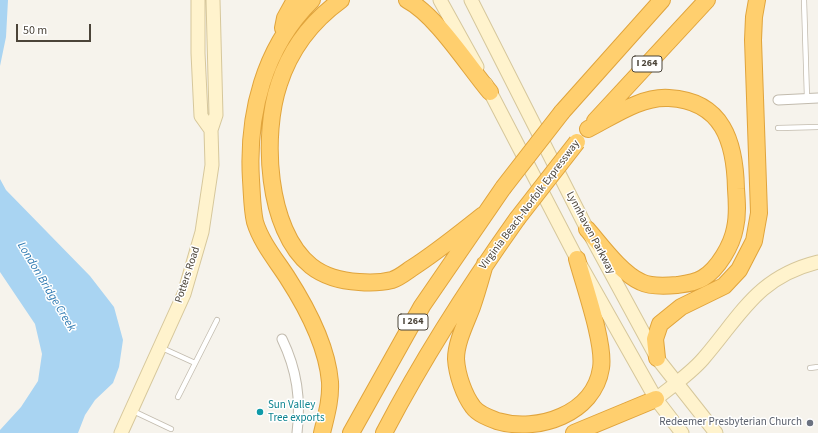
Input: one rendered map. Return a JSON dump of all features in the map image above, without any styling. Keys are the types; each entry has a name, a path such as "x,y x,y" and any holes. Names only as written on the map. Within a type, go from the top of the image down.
{"highway":[{"path":"281,40 285,18 295,0"},
{"path":"312,0 294,21 281,40 268,64 255,102 250,139 252,200 255,222 264,242 305,306 318,335 324,354 330,382 329,401 322,433"},
{"path":"341,0 319,18 295,49 286,66 274,103 269,141 270,174 278,211 295,248 311,266 324,274 348,282 374,284 394,280 430,256 483,215"},
{"path":"406,0 424,12 438,27 490,92"},
{"name":"I 264","path":"351,433 422,306 483,215 562,112 662,0"},
{"name":"Virginia Beach-Norfolk Expressway","path":"384,433 422,362 452,312 517,219 588,129 707,0"},
{"path":"657,358 655,340 660,324 681,307 724,286 739,270 754,241 759,213 753,40 754,17 757,0"},
{"path":"587,229 627,273 641,282 664,286 687,284 703,278 724,255 732,239 737,215 736,167 733,149 721,124 703,108 683,100 655,99 641,103 588,129"},
{"path":"485,264 460,339 456,357 458,371 466,393 474,408 503,423 530,426 557,420 572,412 588,398 602,367 601,348 576,259"},
{"path":"574,433 656,398"}],"main road":[{"name":"Potters Road","path":"198,0 198,53 201,116 211,130"},
{"name":"Potters Road","path":"121,433 184,294 202,232 212,165 211,130 216,115 213,0"},
{"path":"440,0 490,92 576,259 656,398 682,433"},
{"name":"Lynnhaven Parkway","path":"471,0 587,229 657,358 716,433"},
{"path":"656,398 676,384 702,360 749,302 763,288 789,271 818,262"}],"street":[{"path":"778,100 818,98 818,101"},
{"path":"282,338 292,363 298,384 299,402 296,433"}],"lane":[{"path":"804,0 807,98"},
{"path":"778,128 818,127"},
{"path":"178,397 217,320"},
{"path":"160,347 195,363"},
{"path":"810,368 818,367"},
{"path":"131,410 171,429"}],"water":[{"path":"0,0 8,0 6,37 0,66"},
{"name":"London Bridge Creek","path":"0,179 6,190 90,276 114,307 123,340 119,367 113,383 95,400 85,415 78,433 0,433 0,430 21,407 38,381 42,354 35,324 0,272"}],"place":[{"name":"Sun Valley Tree exports","path":"260,412"},
{"name":"Redeemer Presbyterian Church","path":"810,423"}]}
